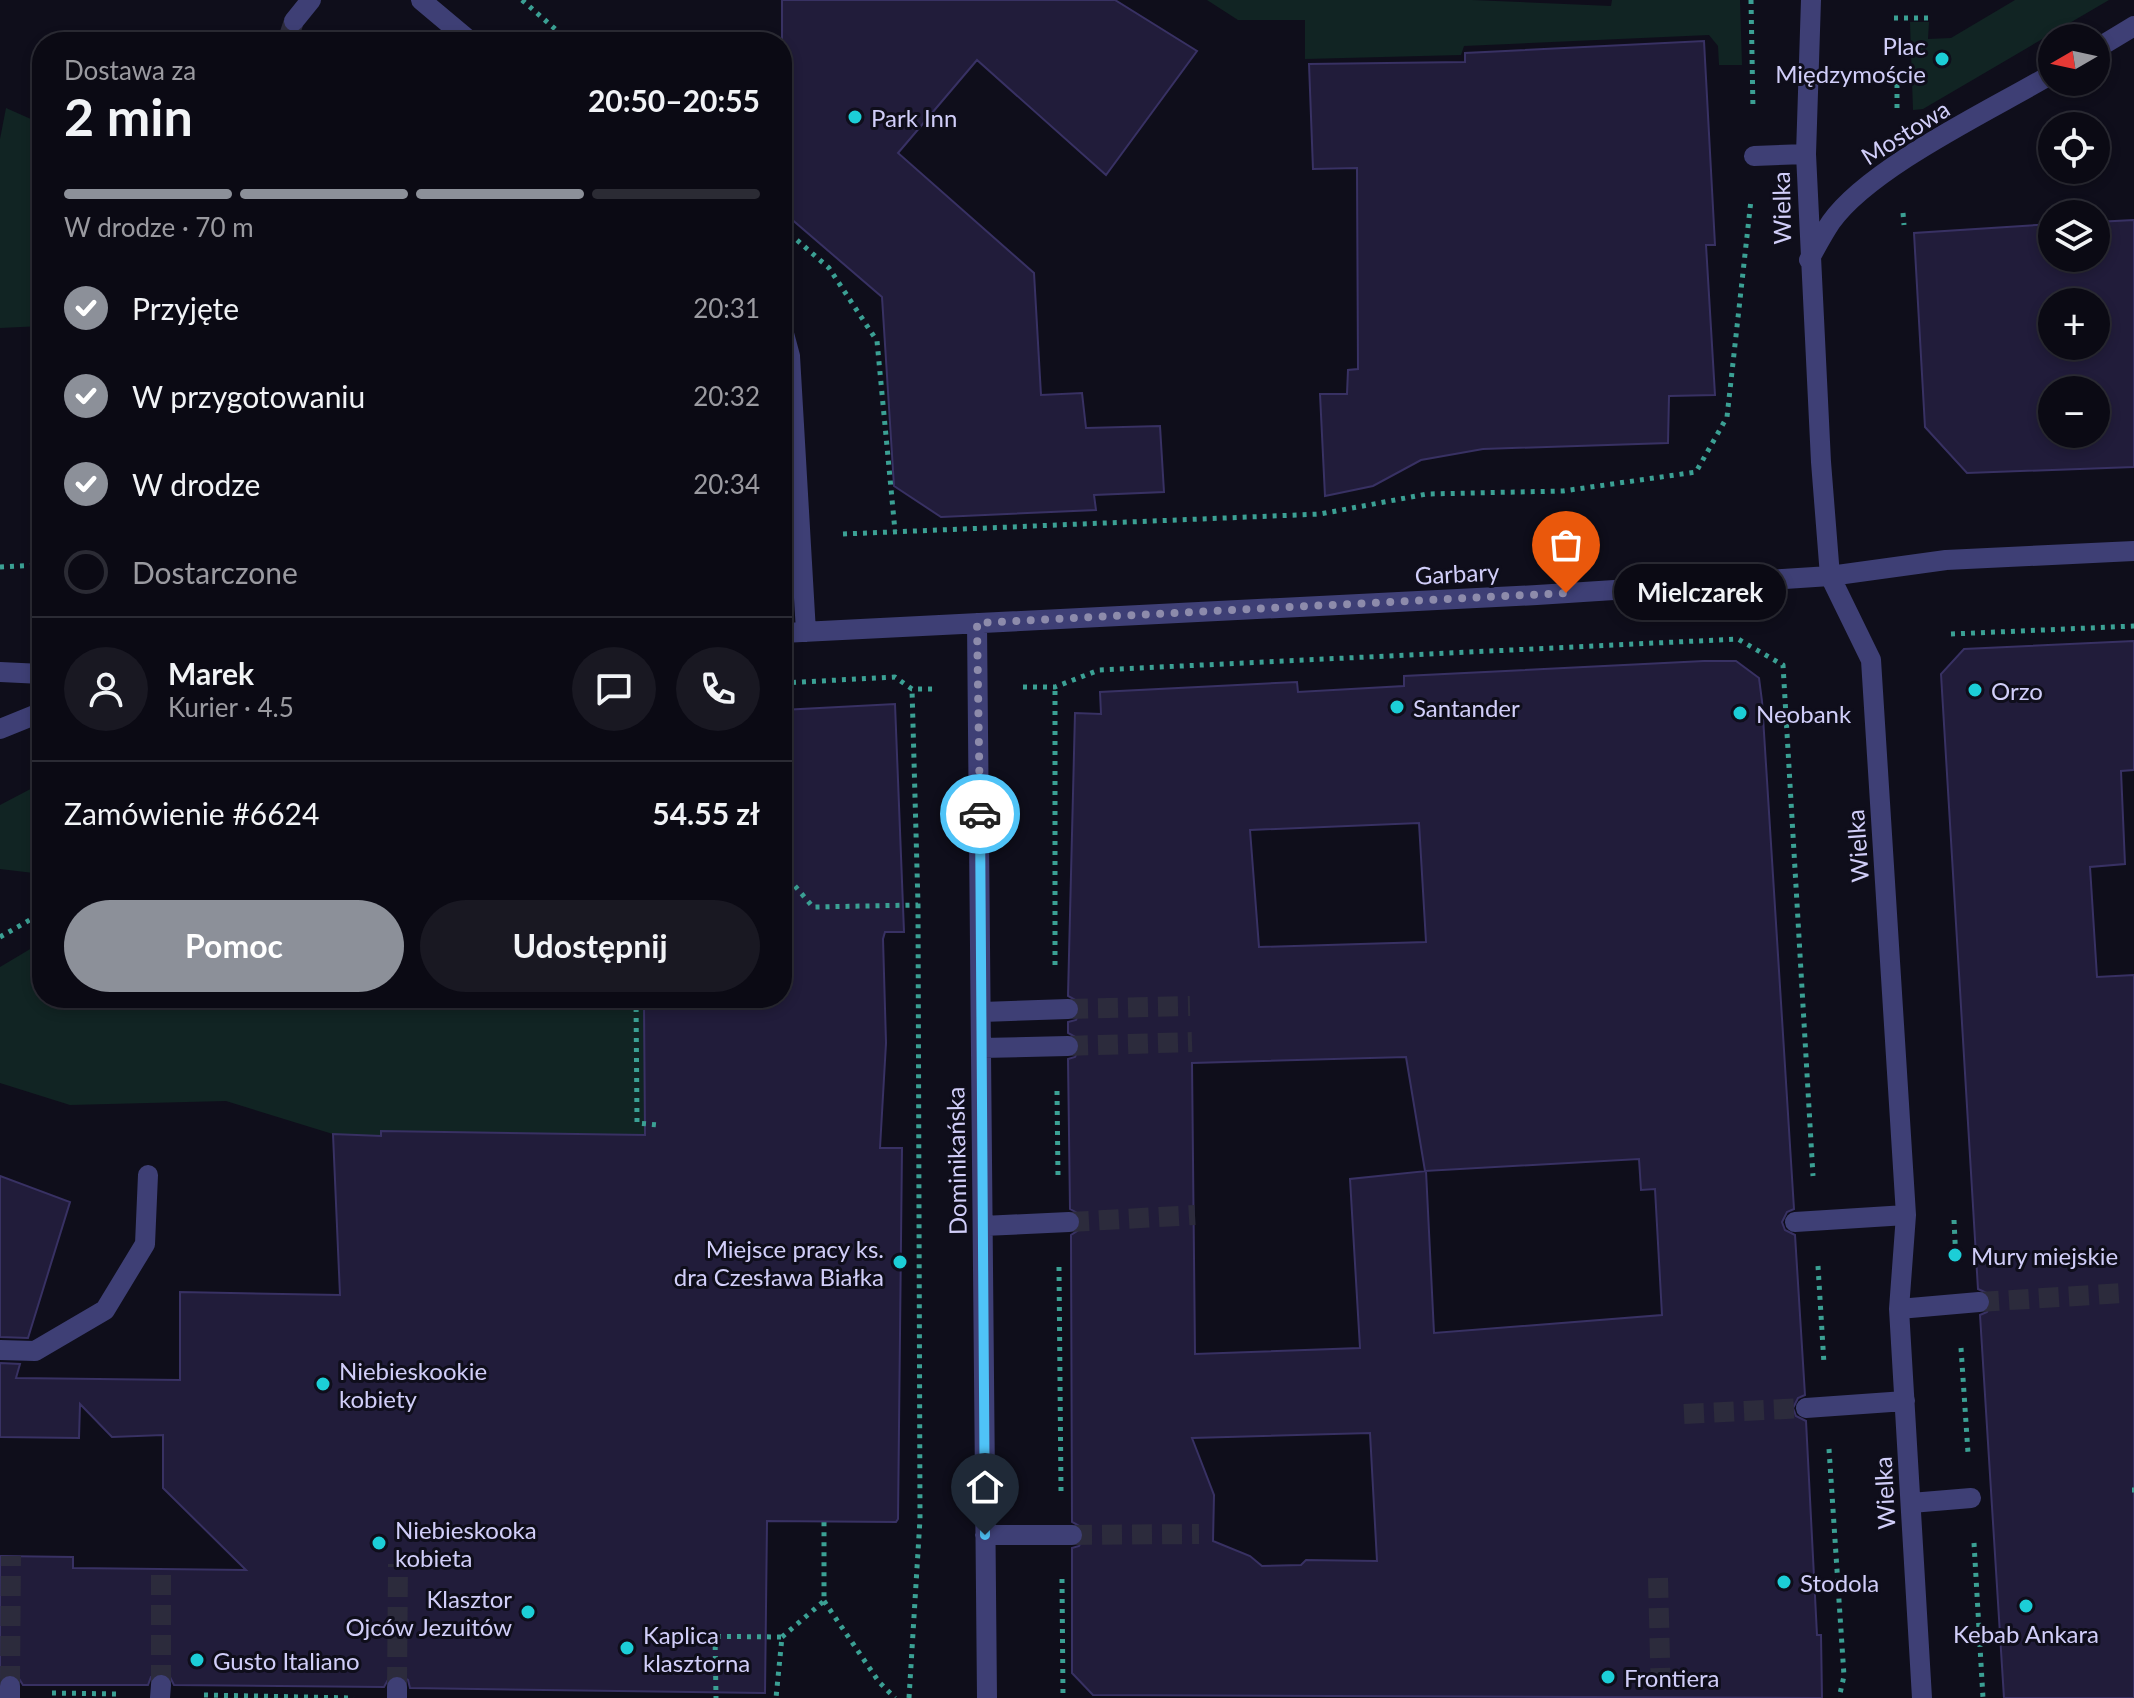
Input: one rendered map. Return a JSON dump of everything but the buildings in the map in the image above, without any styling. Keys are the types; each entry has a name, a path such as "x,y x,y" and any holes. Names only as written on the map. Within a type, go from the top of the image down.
{"street":[{"path":"294,21 311,0"},
{"path":"421,0 459,32"},
{"name":"Wielka","path":"1811,0 1806,154 1809,260 1830,576 1871,660 1906,1215 1899,1309 1922,1698"},
{"path":"2110,41 2134,26"},
{"name":"Mostowa","path":"1809,260 1832,221 1862,191 1900,163 2038,82"},
{"path":"1754,156 1806,154"},
{"path":"792,389 806,632"},
{"name":"Garbary","path":"792,633 1537,595 1830,576 1946,560 2134,551"},
{"name":"Dominikańska","path":"977,623 987,1698"},
{"path":"0,672 32,674"},
{"path":"0,729 32,716"},
{"path":"982,1012 1068,1009"},
{"path":"981,1048 1068,1046"},
{"path":"0,1350 35,1351 105,1310 145,1244 148,1175"},
{"path":"1795,1222 1906,1215"},
{"path":"983,1226 1069,1222"},
{"path":"1899,1309 1979,1302"},
{"path":"1806,1408 1905,1401"},
{"path":"1911,1503 1971,1498"},
{"path":"985,1535 1072,1535"}],"path":[{"path":"522,0 559,32"},
{"path":"801,536 1320,514 1427,494 1563,491 1696,472 1727,417 1748,254 1754,156 1751,0"},
{"path":"1894,18 1928,18"},
{"path":"792,236 829,268 877,341 895,531"},
{"path":"0,567 32,565"},
{"path":"1951,634 2134,626"},
{"path":"792,682 895,677 912,689 1055,687 1099,670 1738,639 1783,665"},
{"path":"909,1698 920,1519 918,905 912,689"},
{"path":"792,883 813,907 918,905"},
{"path":"1,936 32,919"},
{"path":"636,1008 637,1123 658,1125"},
{"path":"1971,1498 1983,1698"},
{"path":"824,1521 824,1601 879,1682 895,1698"},
{"path":"677,1636 782,1637 824,1601"},
{"path":"715,1636 716,1698"},
{"path":"776,1698 782,1637"}],"green space":[{"path":"1207,0 1472,0 1611,6 1612,0 1740,0 1742,65 1719,65 1718,46 1709,35 1464,46 1461,55 1305,59 1305,20 1238,20"},
{"path":"2015,0 2109,0 2068,24 2038,24 2038,42 1923,109 1913,110 1910,22 1929,22 1928,39 1951,38"},
{"path":"6,108 32,120 32,326 0,328 0,139"},
{"path":"32,788 32,873 0,869 0,805"},
{"path":"32,948 32,1008 645,1008 645,1115 657,1138 427,1131 392,1134 391,1131 381,1131 381,1136 336,1135 226,1101 70,1105 0,1083 0,967"}],"tunnel":[{"path":"290,32 294,21"},
{"path":"1068,1009 1190,1006"},
{"path":"1068,1046 1192,1042"},
{"path":"1069,1222 1195,1215"},
{"path":"1979,1302 2124,1293"},
{"path":"1684,1414 1806,1408"},
{"path":"1072,1535 1199,1534"},
{"path":"10,1686 11,1556"},
{"path":"397,1687 398,1564"},
{"path":"161,1569 161,1685"},
{"path":"1658,1578 1661,1698"}],"way so far":[{"path":"980,814 977,623 1566,593"}],"place":[{"name":"Plac Międzymoście","path":"1942,59"},
{"name":"Park Inn","path":"855,117"},
{"name":"Mielczarek","path":"1566,593"},
{"name":"Orzo","path":"1975,690"},
{"name":"Santander","path":"1397,707"},
{"name":"Neobank","path":"1740,713"},
{"name":"Mury miejskie","path":"1955,1255"},
{"name":"Miejsce pracy ks. dra Czesława Białka","path":"900,1262"},
{"name":"Niebieskookie kobiety","path":"323,1384"},
{"name":"Niebieskooka kobieta","path":"379,1543"},
{"name":"Stodola","path":"1784,1582"},
{"name":"Kebab Ankara","path":"2026,1606"},
{"name":"Klasztor Ojców Jezuitów","path":"528,1612"},
{"name":"Kaplica klasztorna","path":"627,1648"},
{"name":"Gusto Italiano","path":"197,1660"},
{"name":"Frontiera","path":"1608,1677"}],"route":[{"path":"980,814 985,1535"}]}
